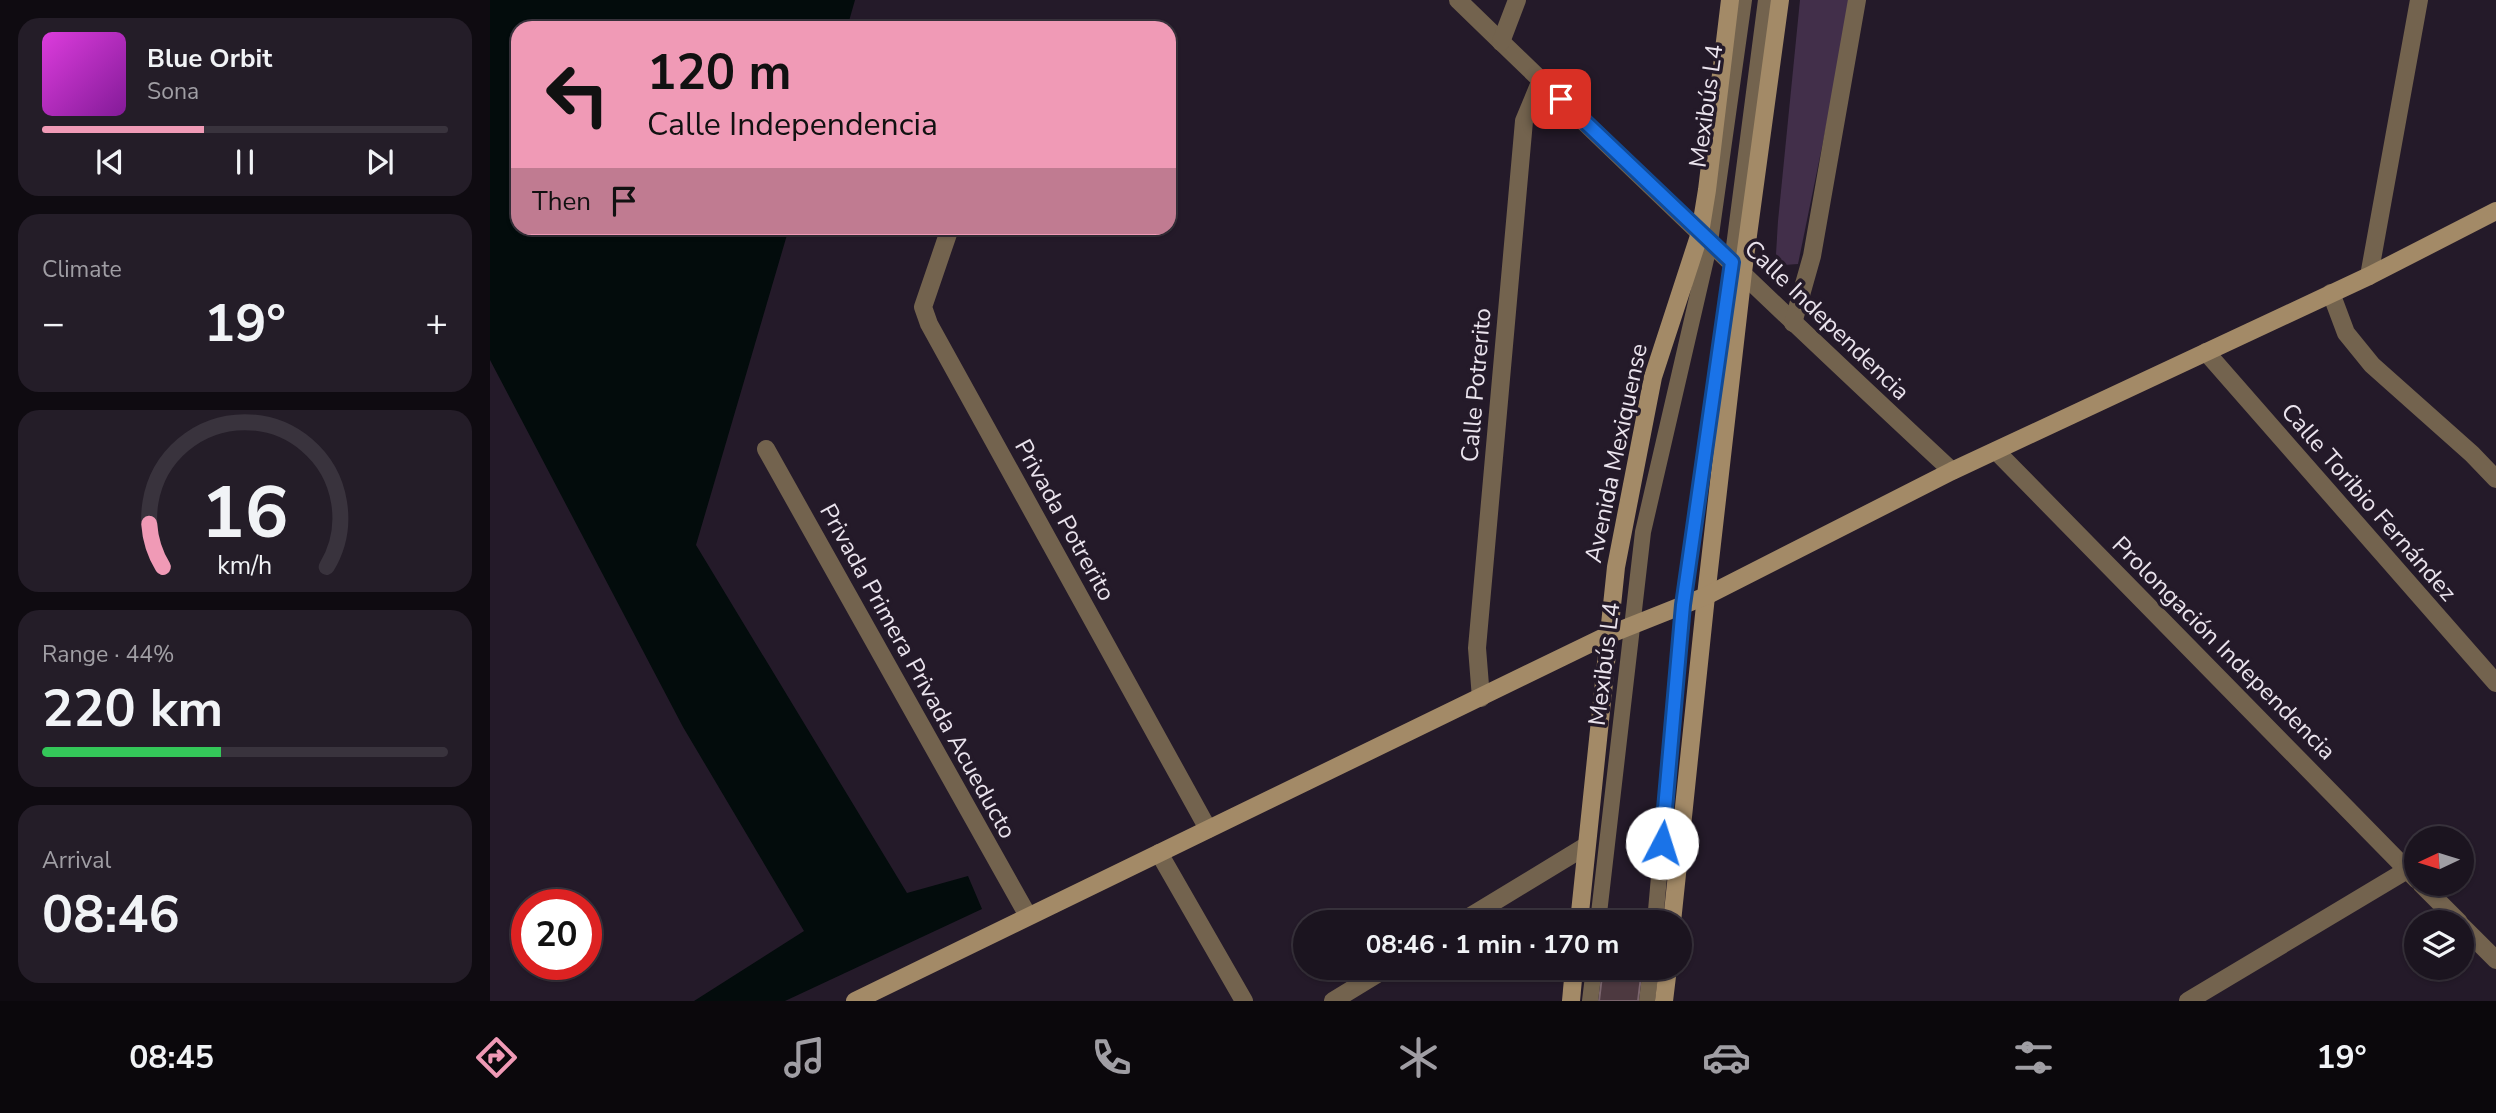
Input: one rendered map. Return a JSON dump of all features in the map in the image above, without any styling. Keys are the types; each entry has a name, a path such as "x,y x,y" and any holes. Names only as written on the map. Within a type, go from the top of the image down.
{"main road":[{"name":"Avenida Mexiquense","path":"1580,910 1616,567 1653,377 1705,237 1707,190 1730,0"},
{"path":"1673,910 1738,267 1780,0"},
{"path":"855,1001 1608,635 1706,596 1952,471 2369,276 2496,211"},
{"path":"1571,1001 1573,980"},
{"path":"1664,1001 1667,980"}],"street":[{"name":"Calle Independencia","path":"1458,0 1738,267 1793,323 1952,471"},
{"path":"1501,41 1517,0"},
{"path":"1793,323 1812,256 1857,0"},
{"path":"2369,276 2419,0"},
{"name":"Calle Potrerito","path":"1481,698 1477,648 1524,121 1541,80"},
{"name":"Privada Potrerito","path":"948,235 923,307 929,324 1208,829"},
{"path":"2332,293 2346,333 2372,365 2472,454 2496,479"},
{"name":"Calle Toribio Fernández","path":"2206,352 2496,683"},
{"name":"Privada Primera Privada Acueducto","path":"766,449 1028,916"},
{"name":"Prolongación Independencia","path":"1996,451 2404,867"},
{"path":"1481,910 1586,846"},
{"path":"1159,853 1244,1001"},
{"path":"2188,1001 2404,880"},
{"path":"2433,896 2446,910"},
{"path":"2474,938 2496,960"},
{"path":"1333,1001 1367,980"}],"lane":[{"name":"Mexibús L4","path":"1599,910 1643,532 1705,237 1744,0"},
{"name":"Mexibús L4","path":"1656,910 1683,605 1738,267 1766,0"},
{"path":"1590,1001 1593,980"},
{"path":"1647,1001 1650,980"}],"shaded area":[{"path":"490,0 855,0 849,21 511,21 511,235 787,235 696,545 907,893 968,876 982,909 785,1001 694,1001 804,931 683,727 490,360"},
{"path":"1800,0 1852,0 1798,264 1784,265 1776,254"}],"building":[{"path":"1602,980 1641,980 1638,1001 1599,1001"}],"route":[{"path":"1561,99 1732,262 1683,605 1662,843"}]}
